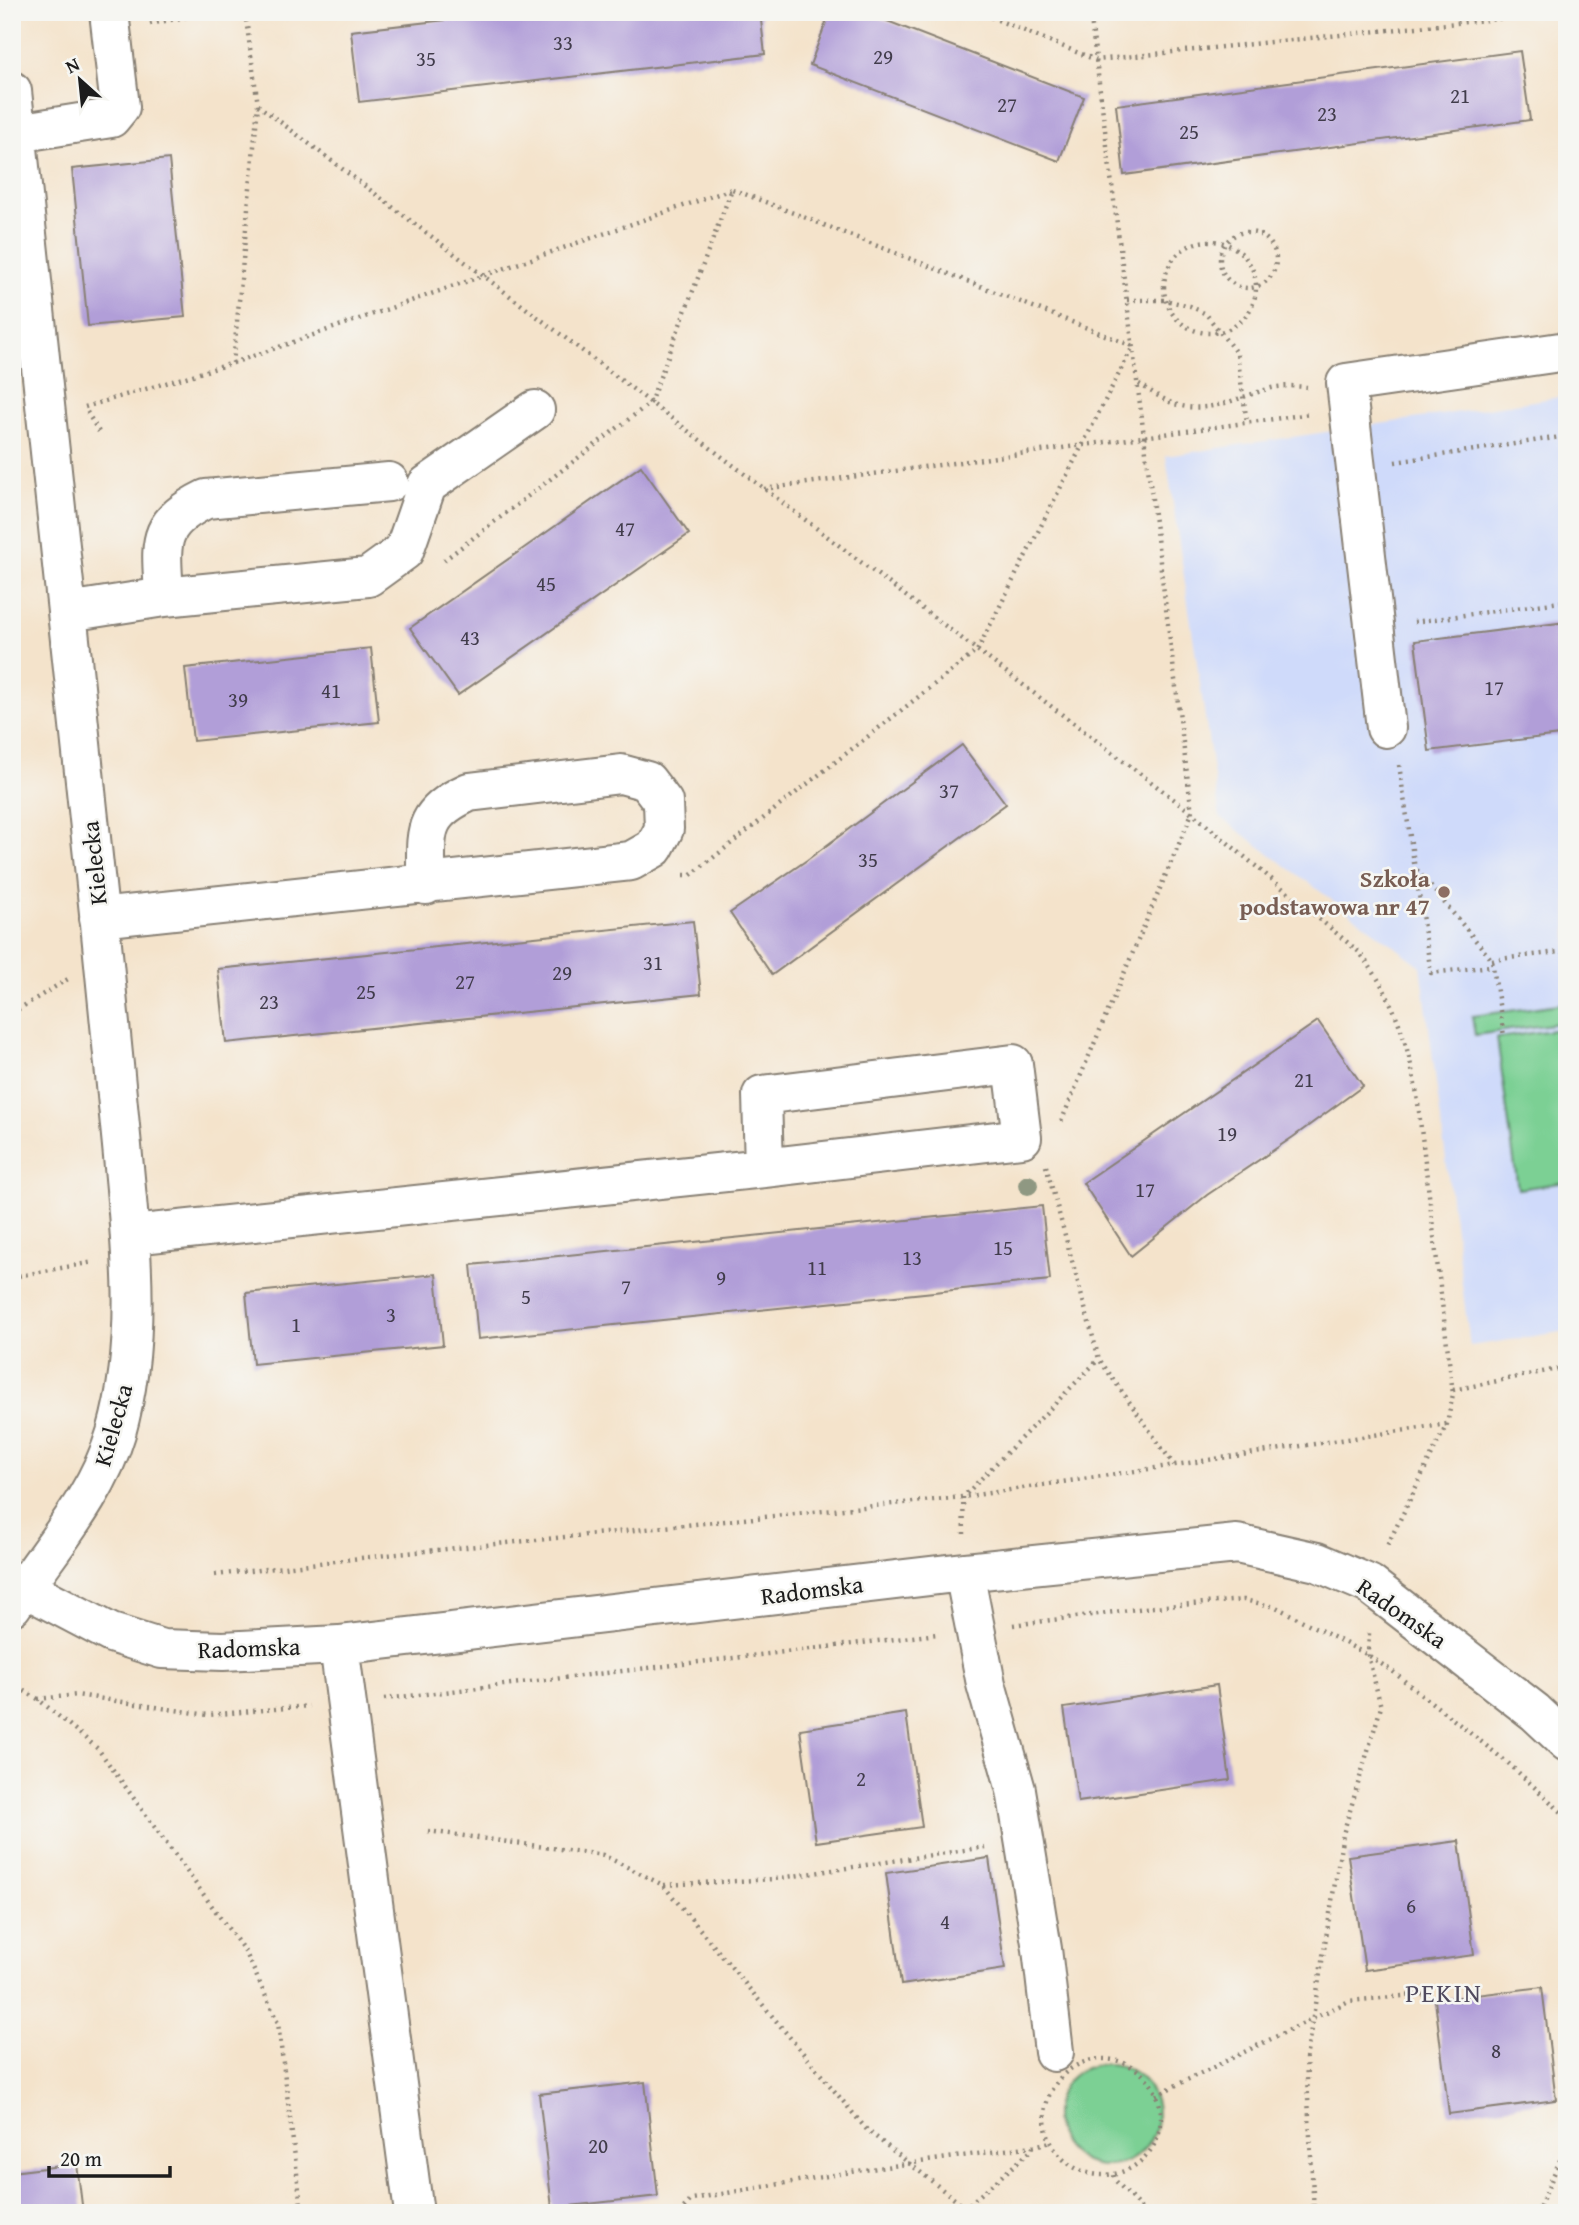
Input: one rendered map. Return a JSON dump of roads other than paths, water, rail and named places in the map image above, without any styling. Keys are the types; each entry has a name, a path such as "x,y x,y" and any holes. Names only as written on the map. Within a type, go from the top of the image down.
{"street":[{"path":"17,133 111,118 120,107 110,22"},
{"name":"Kielecka","path":"12,91 104,957 132,1246 134,1320 127,1382 115,1435 97,1478 69,1527 16,1592"},
{"path":"1386,728 1346,383 1567,351"},
{"path":"68,612 164,597 368,577 404,551 427,485 535,410"},
{"path":"164,597 162,553 166,528 182,511 206,499 389,482"},
{"path":"99,918 426,884 631,861 654,848 664,829 663,802 647,781 621,774 469,792 446,802 428,825 426,884"},
{"path":"132,1246 1022,1138 1013,1064 762,1095 764,1168"},
{"name":"Radomska","path":"16,1592 111,1633 162,1649 223,1651 339,1645 964,1572 1237,1544 1317,1562 1369,1584 1535,1712 1567,1742"},
{"path":"964,1572 986,1684 1016,1790 1042,1949 1054,2052"},
{"path":"339,1645 414,2213"}],"place":[{"name":"Szkoła podstawowa nr 47","path":"1444,892"}],"district":[{"name":"PEKIN","path":"1444,1992"}]}
